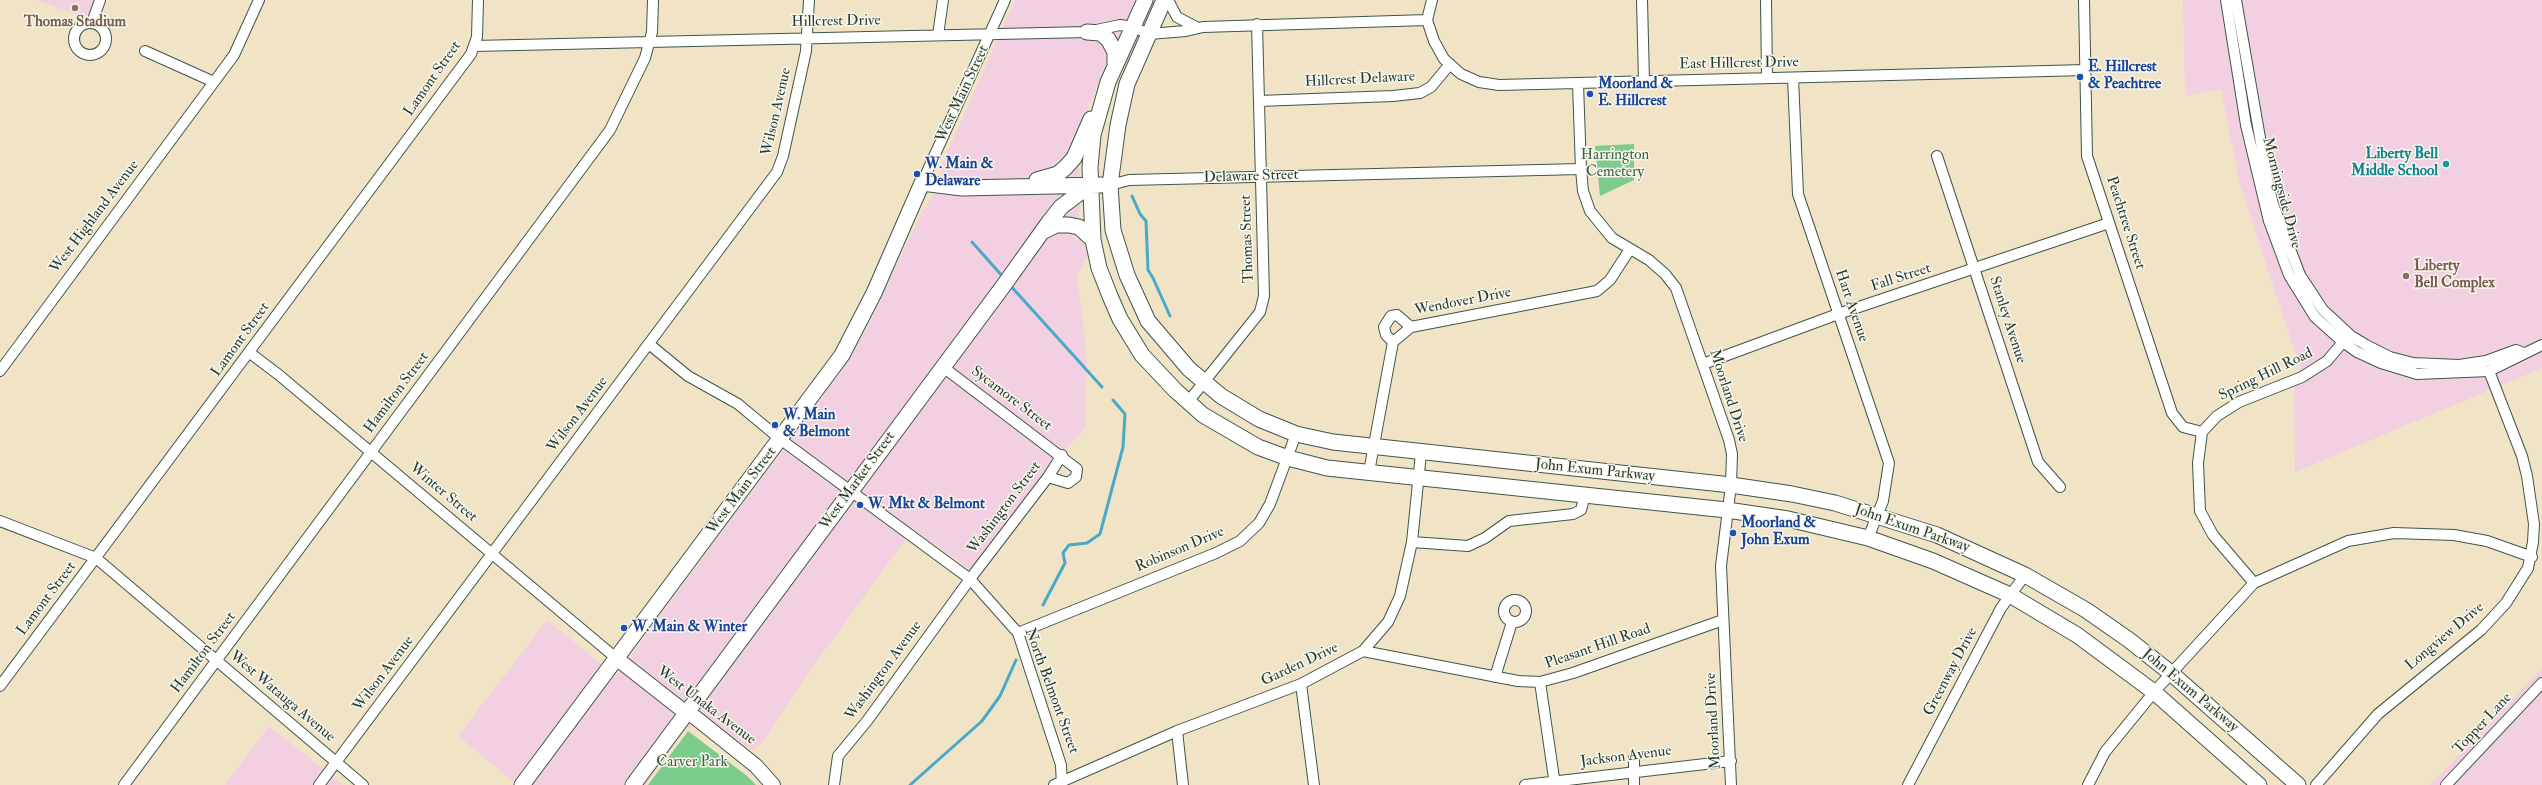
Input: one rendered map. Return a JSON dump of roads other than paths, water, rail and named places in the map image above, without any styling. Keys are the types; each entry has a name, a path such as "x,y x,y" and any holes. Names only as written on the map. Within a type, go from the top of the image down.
{"main road":[{"path":"1115,64 1145,0"},
{"path":"1149,34 1164,0"},
{"path":"1087,32 1100,33 1108,40 1115,52 1115,64"},
{"name":"John Exum Parkway","path":"1149,34 1127,84 1118,125 1110,185 1114,230 1133,292 1148,321 1174,353 1204,383 1236,406 1259,419 1296,434 1333,442 1421,453 1731,485 1799,495 1878,516 1937,535 2025,575 2086,610 2130,640 2172,674 2298,785"},
{"name":"John Exum Parkway","path":"1115,64 1101,100 1093,135 1090,185 1093,240 1104,282 1120,319 1142,355 1188,402 1236,436 1288,458 1327,468 1727,510 1788,519 1868,538 1933,561 2010,595 2076,636 2154,692 2260,785"},
{"path":"1016,185 1058,174 1066,168 1074,158 1101,100"},
{"name":"Delaware Street","path":"922,183 962,188 1016,185 1110,185"},
{"name":"West Main Street","path":"522,785 842,355 854,333 903,229 922,183"},
{"path":"1050,185 1062,192 1064,198 1061,207"},
{"name":"West Market Street","path":"637,784 687,712 1042,232 1061,207 1090,185"},
{"path":"1042,232 1056,226 1069,225 1079,227 1093,240"},
{"name":"West Unaka Avenue","path":"616,658 756,766 773,785"}],"street":[{"path":"92,23 100,0"},
{"name":"West Highland Avenue","path":"0,371 238,48 259,0"},
{"name":"Lamont Street","path":"0,686 250,353 471,54 478,26 478,0"},
{"name":"Hamilton Street","path":"124,785 372,453 610,130 645,58 649,43 653,0"},
{"name":"Wilson Avenue","path":"319,785 777,172 783,156 806,51 809,0"},
{"path":"938,35 943,0"},
{"name":"West Main Street","path":"922,183 1005,0"},
{"path":"1168,0 1177,17 1196,27"},
{"path":"1427,20 1432,0"},
{"path":"1642,0 1644,81"},
{"path":"1766,0 1767,78"},
{"name":"Peachtree Street","path":"2084,0 2087,156 2172,413 2183,426 2202,432"},
{"name":"Morningside Drive","path":"2226,0 2246,125 2276,240 2298,292 2315,317 2343,342 2381,363 2416,374 2489,371"},
{"name":"Morningside Drive","path":"2236,0 2267,178 2288,244 2306,288 2323,310 2341,328 2366,345 2390,356 2436,365 2465,365 2486,361 2516,350 2524,353"},
{"name":"Hillcrest Drive","path":"474,46 1087,32 1120,25 1133,27 1149,34 1186,31 1196,27 1427,20"},
{"name":"East Hillcrest Drive","path":"1427,20 1434,40 1444,59 1461,74 1479,82 1499,85 2086,70"},
{"name":"Thomas Street","path":"1188,402 1260,312 1264,296 1257,24"},
{"path":"145,51 214,82"},
{"name":"Hillcrest Delaware","path":"1259,101 1393,96 1420,93 1431,87 1450,64"},
{"name":"Hart Avenue","path":"1793,78 1798,194 1889,462 1888,478 1878,516 1868,538"},
{"name":"Moorland Drive","path":"1578,84 1583,191 1590,211 1612,238 1649,260 1665,274 1676,288 1729,440 1732,454 1731,485 1721,566 1731,785"},
{"name":"Stanley Avenue","path":"1937,156 2038,462 2060,488"},
{"name":"Delaware Street","path":"1110,185 1126,180 1581,169"},
{"name":"Fall Street","path":"1703,364 1838,314 1974,270 2109,223"},
{"name":"Wendover Drive","path":"1393,342 1412,327 1598,291 1610,280 1630,249"},
{"path":"1369,472 1372,447 1393,342 1386,335 1384,327 1390,316 1397,315 1412,327"},
{"name":"Spring Hill Road","path":"2202,432 2217,416 2240,402 2302,378 2327,361 2343,342"},
{"name":"North Belmont Street","path":"649,344 688,376 738,404 780,439 970,578 1018,633 1061,765 1059,784"},
{"path":"2489,371 2542,345"},
{"name":"Winter Street","path":"250,353 279,375 616,658"},
{"name":"Sycamore Street","path":"942,367 1062,455 1077,469 1076,477 1068,483 1048,477"},
{"name":"Longview Drive","path":"2316,785 2378,714 2481,630 2506,603 2522,580 2532,557 2534,524 2527,476 2522,456 2489,371"},
{"path":"2202,432 2198,463 2200,511 2213,535 2254,582"},
{"name":"Robinson Drive","path":"1018,633 1216,553 1240,541 1258,523 1264,514 1288,458 1296,434"},
{"name":"Garden Drive","path":"1059,784 1177,731 1301,684 1363,651 1388,622 1400,596 1412,542 1417,478 1421,453"},
{"name":"Washington Street","path":"970,578 1048,477 1062,455"},
{"path":"1412,542 1468,546 1485,538 1509,520 1573,514 1581,510 1585,494"},
{"name":"West Watauga Avenue","path":"0,521 96,558 363,785"},
{"path":"2088,785 2105,752 2154,692 2172,674 2254,582 2348,541 2394,533 2454,535 2487,541 2532,557"},
{"name":"Greenway Drive","path":"1908,785 2001,608 2025,575"},
{"name":"Washington Avenue","path":"834,785 838,756 867,721 970,578"},
{"name":"Pleasant Hill Road","path":"1363,651 1495,677 1518,681 1540,682 1574,673 1723,620"},
{"path":"1495,677 1512,622"},
{"path":"1540,682 1555,783"},
{"name":"Topper Lane","path":"2446,785 2542,683"},
{"path":"1301,684 1314,785"},
{"path":"1177,731 1183,785"},
{"path":"1634,758 1634,785"},
{"name":"Jackson Avenue","path":"1525,785 1555,783 1730,761"}],"waterway":[{"path":"1132,196 1140,214 1146,221 1148,270 1170,316"},
{"path":"972,242 1004,278"},
{"path":"1009,284 1102,387"},
{"path":"1043,605 1065,563 1063,553 1069,545 1087,543 1100,534 1123,447 1125,414 1113,400"},
{"path":"910,785 982,721 1000,696 1016,660"}],"place":[{"name":"Thomas Stadium","path":"75,8"},
{"name":"E. Hillcrest & Peachtree","path":"2080,77"},
{"name":"Moorland & E. Hillcrest","path":"1590,94"},
{"name":"Liberty Bell Middle School","path":"2446,164"},
{"name":"W. Main & Delaware","path":"917,174"},
{"name":"Liberty Bell Complex","path":"2406,276"},
{"name":"W. Main & Belmont","path":"775,425"},
{"name":"W. Mkt & Belmont","path":"860,505"},
{"name":"Moorland & John Exum","path":"1733,533"},
{"name":"W. Main & Winter","path":"624,628"}],"park label":[{"name":"Harrington Cemetery","path":"1615,164"},
{"name":"Carver Park","path":"692,763"}]}
